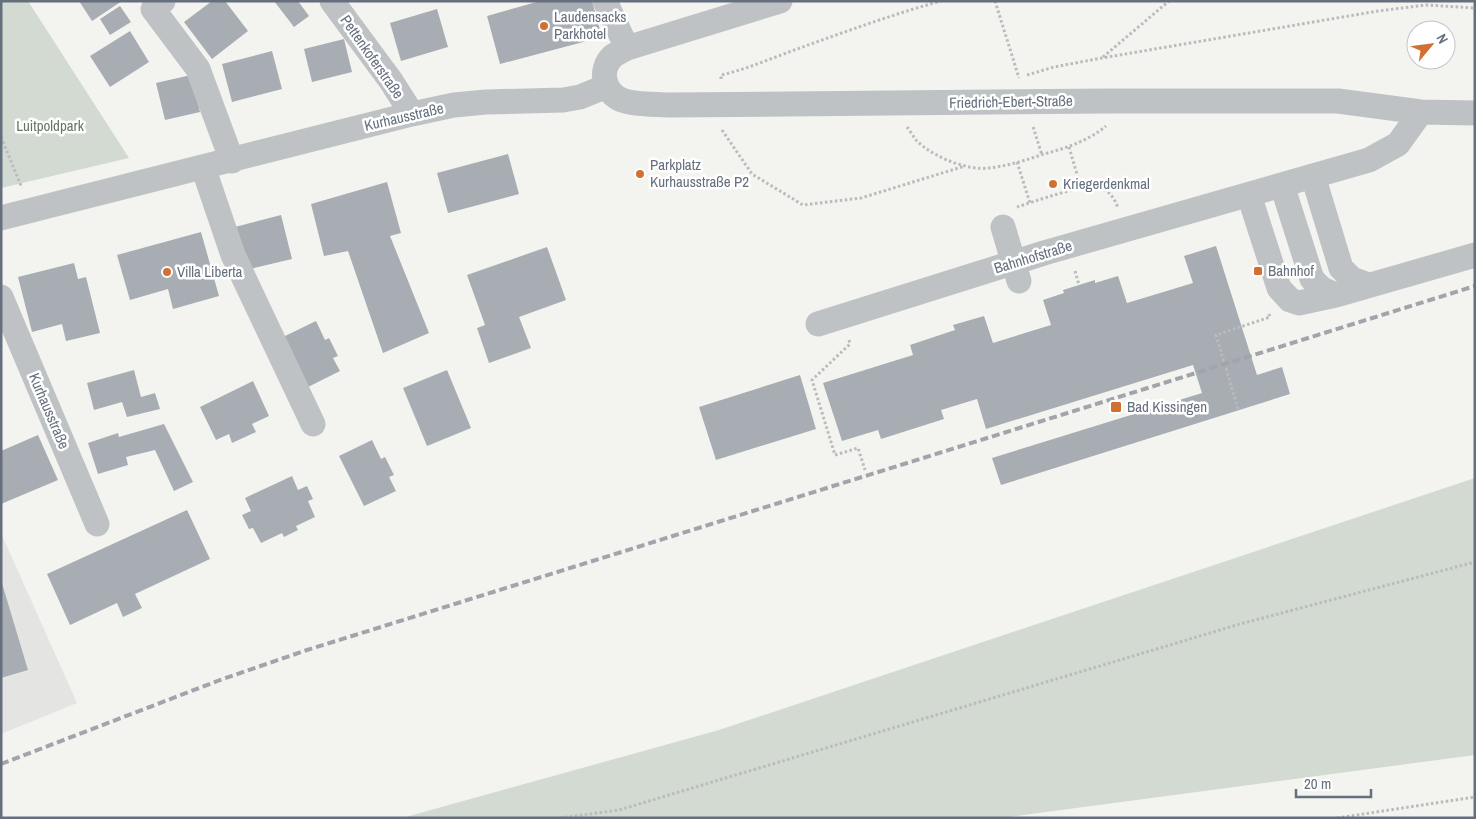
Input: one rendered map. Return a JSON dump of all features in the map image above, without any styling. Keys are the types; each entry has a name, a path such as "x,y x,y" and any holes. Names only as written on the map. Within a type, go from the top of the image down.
{"street":[{"path":"163,1 154,9 198,69 232,161"},
{"name":"Pettenkoferstraße","path":"332,1 391,81 412,114"},
{"path":"605,1 627,48"},
{"path":"606,86 604,74 607,64 613,56 627,48 780,1"},
{"name":"Kurhausstraße","path":"1,218 412,114 486,102 563,100 580,97 606,86"},
{"name":"Friedrich-Ebert-Straße","path":"606,86 613,95 624,101 669,105 1338,102 1421,112"},
{"path":"1368,285 1352,279 1341,268 1313,176 1369,160 1398,144 1421,112 1475,113"},
{"path":"203,168 233,256 313,424"},
{"name":"Bahnhofstraße","path":"829,320 1017,272 1125,230 1176,224 1249,195 1313,176"},
{"path":"1282,185 1312,279 1322,288 1336,295"},
{"path":"1249,195 1279,288 1290,300 1299,303 1336,295 1475,255"},
{"path":"1003,228 1017,272"},
{"name":"Kurhausstraße","path":"1,297 97,524"}],"path":[{"path":"941,1 882,19 739,71 721,75 721,129 752,174 803,204 861,198 965,166"},
{"path":"996,1 1016,71"},
{"path":"1102,58 1169,1"},
{"path":"1019,77 1054,67 1102,58 1378,11 1426,5 1475,8"},
{"path":"904,103 903,122 916,140 929,151 945,159 965,166 986,169 1069,147 1081,188"},
{"path":"1033,126 1042,155"},
{"path":"1,138 30,210"},
{"path":"1017,162 1030,203 1081,188 1095,186 1107,191 1115,199 1125,230"},
{"path":"829,320 850,344 812,380 835,455 858,448 865,470"},
{"path":"1238,408 1216,335 1241,327"},
{"path":"560,818 619,810 1240,624 1475,562"},
{"path":"1337,818 1475,797"}],"shaded area":[{"path":"1,533 77,703 1,734"}],"green space":[{"name":"Luitpoldpark","path":"1,1 28,1 129,158 1,188"},
{"path":"1475,478 1475,755 1001,818 402,818 719,730"}],"building":[{"path":"79,1 122,1 92,21"},
{"path":"212,1 225,1 248,31 212,59 184,22"},
{"path":"274,1 298,1 309,16 294,27"},
{"name":"Laudensacks Parkhotel","path":"540,1 592,1 602,37 500,64 487,16"},
{"path":"120,6 131,22 110,35 100,19"},
{"path":"437,9 448,47 401,61 390,23"},
{"path":"130,31 149,62 110,87 90,56"},
{"path":"344,39 352,72 312,82 304,49"},
{"path":"272,51 282,89 232,102 222,64"},
{"path":"191,75 200,112 165,120 156,83"},
{"path":"508,154 519,194 448,213 437,173"},
{"path":"387,182 401,233 390,236 429,333 383,353 348,251 324,256 311,204"},
{"path":"281,215 292,259 246,270 235,227"},
{"name":"Villa Liberta","path":"201,232 219,296 173,309 168,289 130,300 117,255"},
{"path":"1216,246 1257,375 1282,367 1290,394 1001,485 992,458 1202,393 1193,365 986,429 977,399 941,410 944,419 881,439 878,430 842,441 823,383 913,355 910,345 955,330 953,325 984,316 993,343 1051,325 1043,300 1064,293 1063,290 1095,280 1095,283 1118,276 1127,303 1193,283 1184,256"},
{"path":"547,247 566,300 519,317 531,348 489,363 477,328 485,325 467,275"},
{"path":"74,263 78,279 86,277 100,333 66,341 62,324 32,332 18,277"},
{"path":"316,321 325,340 329,338 338,356 333,358 340,371 308,387 283,337"},
{"path":"134,370 141,397 155,393 160,409 127,417 122,402 94,410 87,383"},
{"path":"447,370 471,428 427,446 403,388"},
{"path":"800,375 816,429 716,460 699,407"},
{"path":"253,381 269,416 252,424 256,432 232,443 229,434 216,440 200,407"},
{"path":"164,424 193,482 174,491 155,450 126,457 128,465 98,474 88,443 118,433 119,437"},
{"path":"38,435 58,480 1,504 1,451"},
{"path":"372,440 381,459 385,457 394,475 389,477 396,491 364,506 339,456"},
{"path":"292,476 298,490 307,486 313,499 308,501 315,517 296,526 298,530 284,537 282,533 261,543 253,528 249,529 242,515 251,511 245,498"},
{"path":"187,510 210,559 135,594 142,608 123,617 117,603 70,625 47,574"},
{"path":"1,580 28,670 1,678"}],"railway":[{"path":"1,764 220,680 307,650 1475,286"}],"place":[{"name":"Laudensacks Parkhotel","path":"544,26"},
{"name":"Parkplatz Kurhausstraße P2","path":"640,174"},
{"name":"Kriegerdenkmal","path":"1053,184"},
{"name":"Bahnhof","path":"1258,271"},
{"name":"Villa Liberta","path":"167,272"},
{"name":"Bad Kissingen","path":"1116,407"}]}
